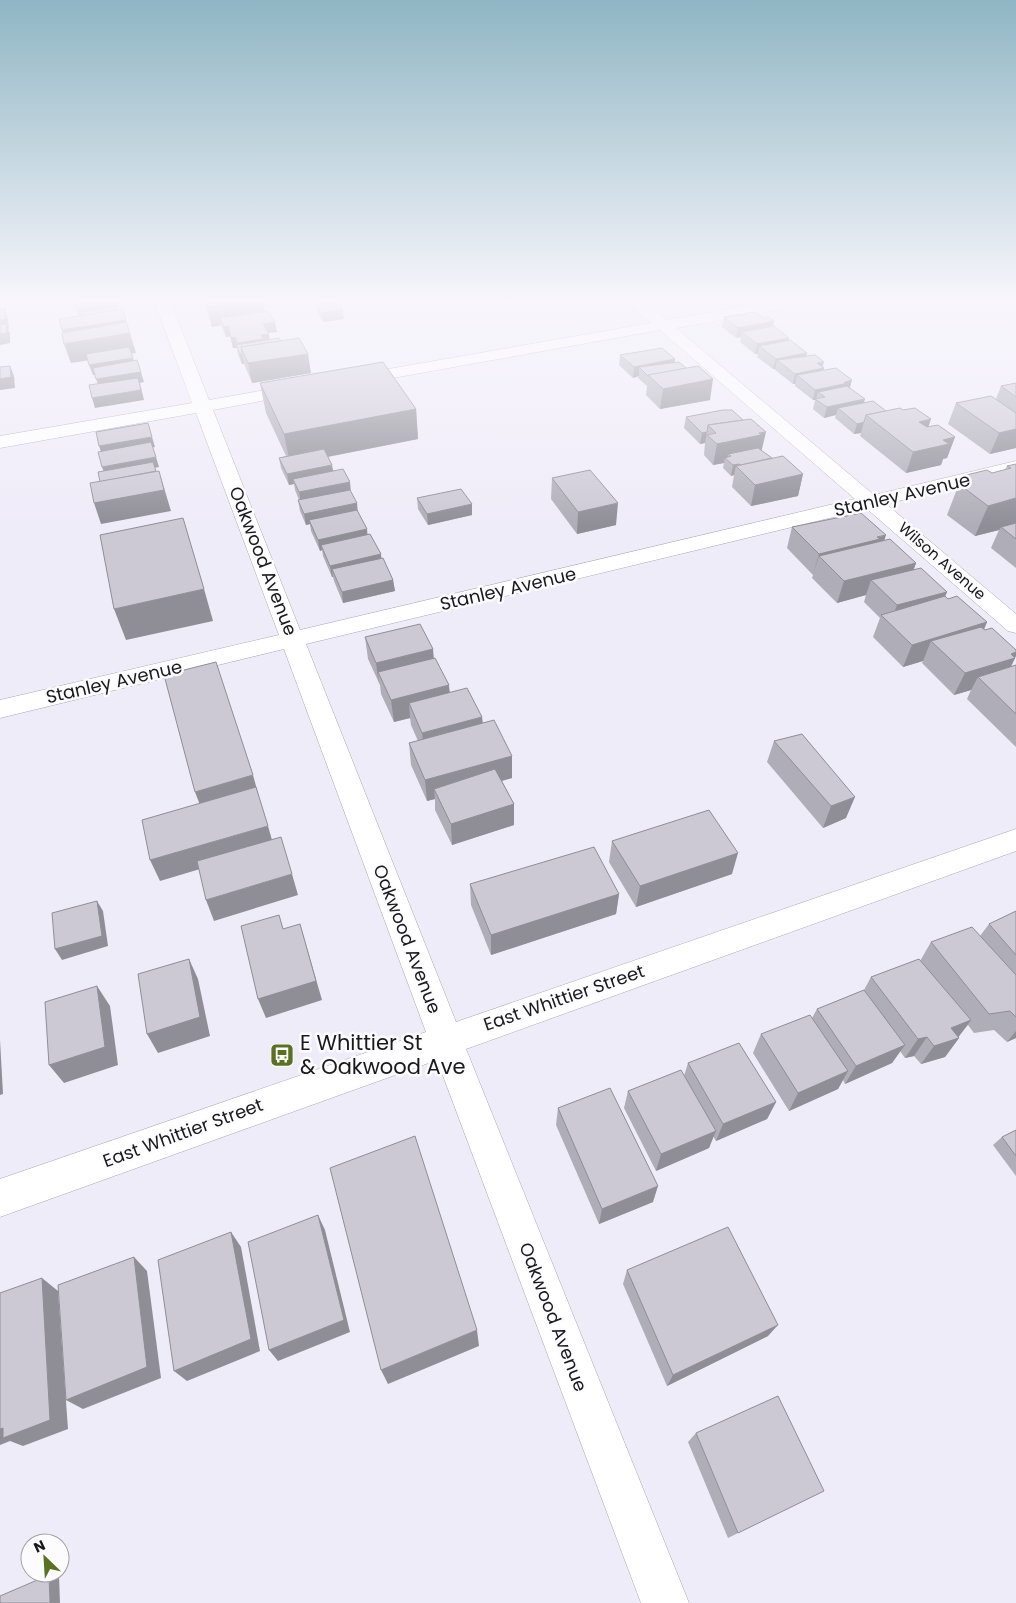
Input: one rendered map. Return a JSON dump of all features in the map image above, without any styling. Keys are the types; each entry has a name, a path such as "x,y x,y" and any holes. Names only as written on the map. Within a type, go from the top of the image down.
{"street":[{"name":"Oakwood Avenue","path":"193,378 446,1040 665,1603"},
{"path":"336,383 365,378"},
{"name":"Wilson Avenue","path":"726,378 1016,626"},
{"path":"0,442 317,386"},
{"name":"Stanley Avenue","path":"0,709 1016,467"},
{"name":"East Whittier Street","path":"0,1198 1016,840"}],"building":[{"path":"138,378 141,390 92,398 89,385"},
{"path":"290,378 394,378 416,409 284,434 260,383"},
{"path":"651,378 713,379 663,389"},
{"path":"800,378 849,378 852,380 844,384 815,390"},
{"path":"1016,383 1016,397 1001,386"},
{"path":"847,386 865,399 827,407 815,399 825,397 818,392"},
{"path":"991,396 1016,413 1016,429 999,433 956,403"},
{"path":"873,401 886,411 866,415 864,422 857,424 838,408"},
{"path":"900,408 903,410 915,408 931,419 919,422 927,427 938,425 955,437 943,440 949,444 913,452 866,415"},
{"path":"732,410 743,420 708,425 707,432 702,433 686,417"},
{"path":"751,419 766,432 759,433 761,435 717,444 707,435 716,433 708,425"},
{"path":"148,423 152,437 99,446 96,432"},
{"path":"151,442 156,457 102,467 98,452"},
{"path":"758,448 772,458 733,465 725,458 731,456 728,454"},
{"path":"324,449 332,465 287,474 279,458"},
{"path":"783,456 803,474 755,485 736,466"},
{"path":"153,462 156,471 100,482 98,472"},
{"path":"1016,464 1016,498 988,506 959,484 970,482 962,476 987,470 992,473 1011,468 1007,466"},
{"path":"343,469 350,482 299,492 293,479"},
{"path":"590,470 618,503 578,512 552,478"},
{"path":"159,471 164,490 94,503 90,483"},
{"path":"461,489 472,504 427,514 417,498"},
{"path":"350,490 357,503 304,514 298,500"},
{"path":"357,510 367,529 318,540 309,520"},
{"path":"861,513 886,535 877,537 880,539 819,554 792,527"},
{"path":"183,518 204,589 114,609 100,535"},
{"path":"1016,523 1016,539 1001,527"},
{"path":"370,534 381,554 330,566 321,545"},
{"path":"890,539 916,563 844,581 819,556"},
{"path":"383,558 393,580 342,592 332,569"},
{"path":"921,568 947,592 897,605 871,580"},
{"path":"945,596 948,599 957,596 987,622 912,645 881,615"},
{"path":"420,624 433,649 376,663 365,637"},
{"path":"981,627 985,630 992,628 1016,650 1016,652 1011,654 1015,658 965,673 931,641"},
{"path":"435,658 449,685 391,700 378,672"},
{"path":"216,662 253,775 195,792 164,675"},
{"path":"1016,665 1016,714 978,677"},
{"path":"467,688 482,717 422,733 409,703"},
{"path":"494,720 512,756 425,780 409,743"},
{"path":"802,734 855,797 831,806 774,741"},
{"path":"495,769 514,804 451,824 434,789"},
{"path":"256,787 268,826 150,860 142,820"},
{"path":"709,810 738,853 640,886 612,841"},
{"path":"281,837 292,874 206,900 197,861"},
{"path":"594,847 619,894 491,935 470,884"},
{"path":"97,901 102,936 55,949 52,913"},
{"path":"1016,911 1016,955 989,924"},
{"path":"279,915 283,929 300,924 316,981 258,999 241,926"},
{"path":"972,927 1016,975 1016,1017 1010,1011 989,1014 931,942"},
{"path":"189,959 200,1017 147,1034 138,974"},
{"path":"919,959 971,1020 951,1028 959,1038 934,1046 927,1037 918,1039 871,977"},
{"path":"97,986 105,1047 49,1065 45,1002"},
{"path":"864,990 905,1045 856,1066 817,1009"},
{"path":"810,1015 848,1071 798,1093 761,1034"},
{"path":"739,1043 776,1102 723,1124 688,1063"},
{"path":"681,1070 716,1131 661,1154 628,1091"},
{"path":"610,1088 658,1186 602,1209 558,1108"},
{"path":"1016,1130 1016,1156 1002,1137"},
{"path":"415,1136 477,1330 381,1370 330,1168"},
{"path":"318,1215 344,1320 269,1350 248,1242"},
{"path":"728,1227 778,1325 673,1375 627,1270"},
{"path":"231,1232 251,1339 174,1371 158,1260"},
{"path":"134,1257 147,1367 66,1400 58,1285"},
{"path":"42,1278 50,1420 3,1438 3,1428 0,1429 0,1293"},
{"path":"778,1396 824,1491 738,1533 696,1433"},
{"path":"30,1583 49,1583 50,1603 0,1603 0,1596"}],"place":[{"name":"E Whittier St & Oakwood Ave","path":"282,1055"}]}
